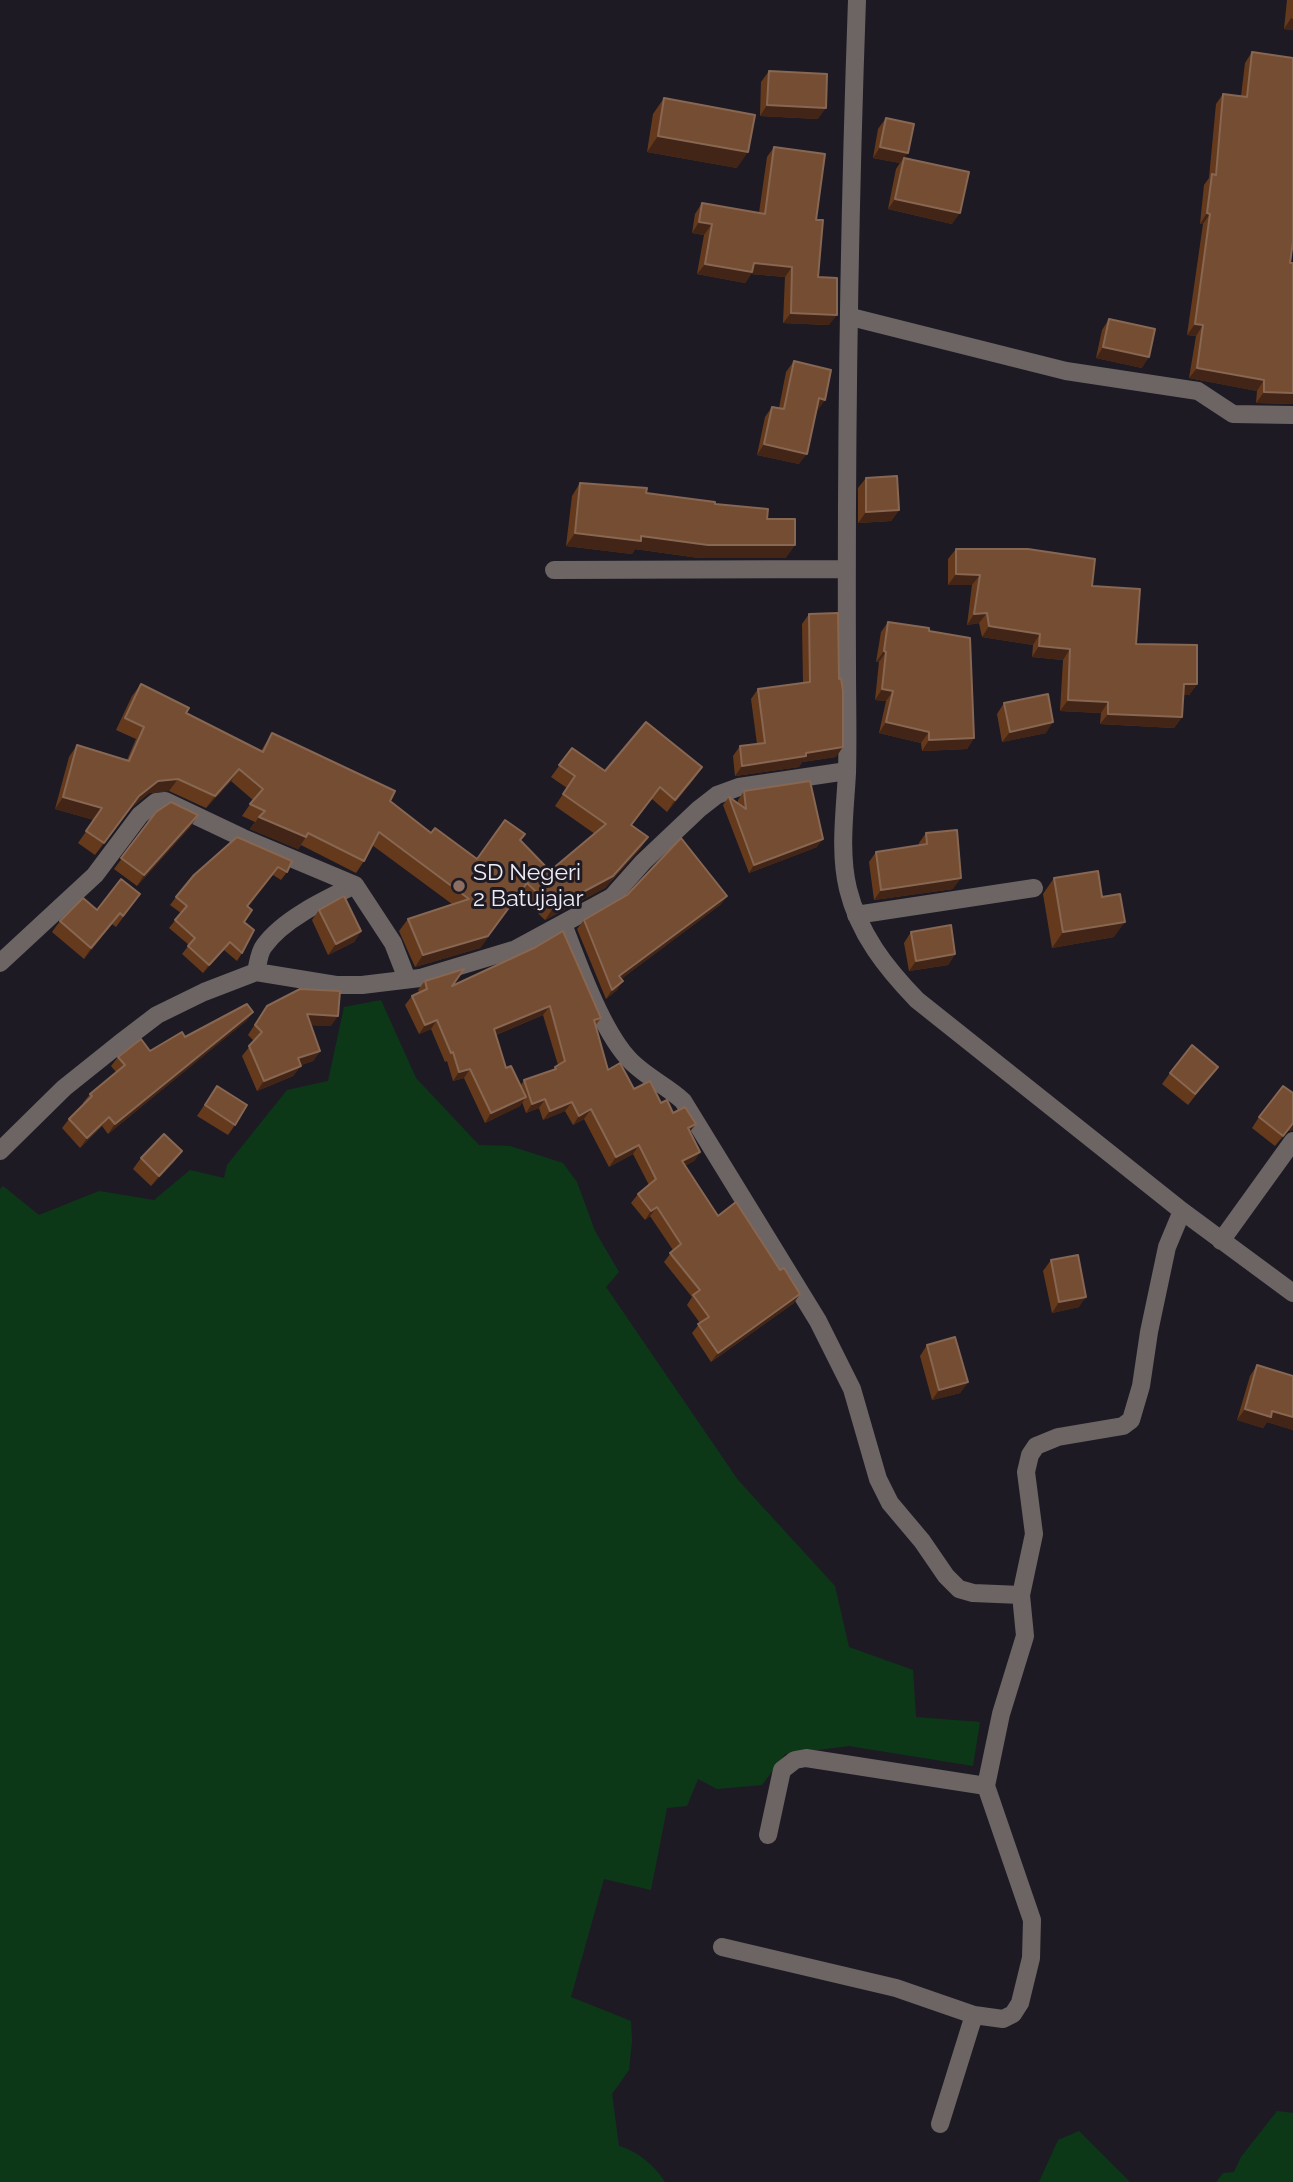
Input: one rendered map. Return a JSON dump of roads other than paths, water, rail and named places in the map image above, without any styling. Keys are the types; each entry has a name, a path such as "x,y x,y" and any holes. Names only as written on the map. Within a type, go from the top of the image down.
{"street":[{"path":"857,0 851,197 846,569 847,771 843,839 847,888 856,915 875,952 917,1000 1182,1211 1293,1293"},
{"path":"851,317 1066,371 1198,391 1233,414 1293,415"},
{"path":"554,570 846,569"},
{"path":"0,1151 64,1088 157,1015 204,992 256,972 336,985 362,985 420,978 516,949 612,897 643,862 717,795 739,787 847,771"},
{"path":"0,963 95,875 140,815 156,802 166,801 243,838 355,885 393,943 407,979"},
{"path":"256,972 262,947 281,929 312,907 355,885"},
{"path":"856,915 1034,888"},
{"path":"563,924 587,985 618,1045 629,1060 671,1089 683,1101 818,1321 852,1389 878,1479 890,1503 959,1589 1021,1595"},
{"path":"1221,1241 1293,1141"},
{"path":"722,1947 897,1988 974,2015 1003,2020 1013,2014 1020,2003 1034,1937 1028,1904 1001,1835 986,1786 1001,1714 1025,1636 1021,1595 1034,1534 1026,1472 1030,1455 1036,1446 1058,1437 1123,1426 1131,1420 1141,1386 1167,1247 1182,1211"},
{"path":"768,1835 782,1770 795,1760 806,1758 986,1786"},
{"path":"940,2124 974,2015"}],"place":[{"name":"SD Negeri 2 Batujajar","path":"459,886"}]}
